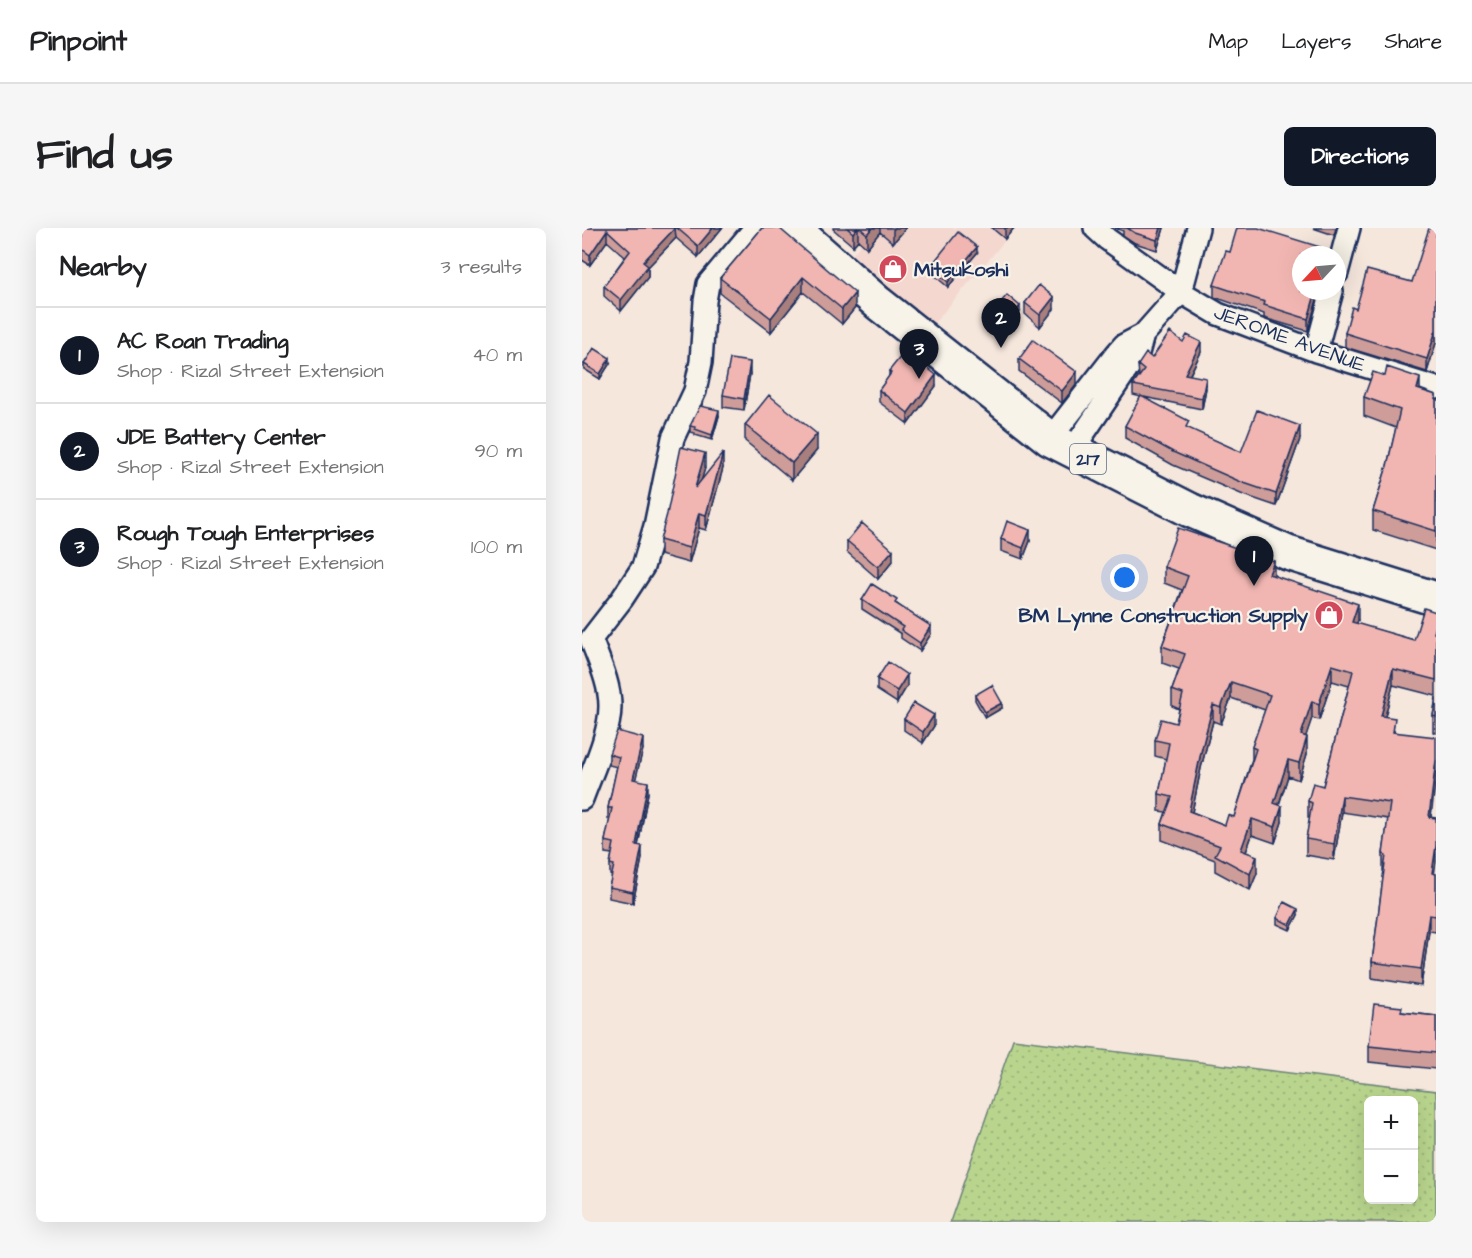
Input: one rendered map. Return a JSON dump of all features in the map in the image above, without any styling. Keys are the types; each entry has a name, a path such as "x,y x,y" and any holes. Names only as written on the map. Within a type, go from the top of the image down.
{"main road":[{"name":"217","path":"793,228 878,303 1061,445 1190,510 1288,553 1436,599"}],"street":[{"path":"582,799 608,726 610,705 607,684 591,639 622,600 643,567 655,526 673,438 695,391 701,362 708,284 755,228"},
{"name":"JEROME AVENUE","path":"1095,228 1181,292 1218,314 1316,351 1436,388"},
{"path":"1061,445 1078,402 1124,345 1143,335 1181,292 1198,228"},
{"path":"1344,246 1349,228"},
{"path":"1316,351 1330,300"},
{"path":"1061,445 1096,416 1138,353 1143,335"},
{"path":"1078,402 1096,416"}],"shaded area":[{"path":"874,228 1016,228 932,326 850,257"}],"green space":[{"path":"1013,1039 1436,1091 1436,1222 950,1222"}],"building":[{"path":"582,228 675,228 643,262 648,266 621,300 604,286 630,251 607,230 590,255 582,249"},
{"path":"677,228 713,228 698,246"},
{"path":"762,228 779,228 855,293 842,309 803,277 771,318 720,278"},
{"path":"847,228 857,228 853,233"},
{"path":"860,228 872,228 867,234"},
{"path":"1127,228 1161,228 1157,240"},
{"path":"1237,228 1258,228 1317,246 1292,246 1292,300 1313,300 1308,319 1264,305 1265,302 1214,285 1226,251 1230,252"},
{"path":"1429,228 1436,228 1436,330 1427,359 1345,333 1352,307 1356,309 1367,270 1412,282"},
{"path":"958,232 977,247 948,282 930,267"},
{"path":"1039,285 1054,297 1040,315 1025,303"},
{"path":"1007,295 1020,306 1008,320 995,309"},
{"path":"1170,332 1183,342 1187,335 1201,342 1185,374 1206,378 1202,398 1133,385 1144,370 1138,365 1146,353 1152,358"},
{"path":"1033,340 1077,372 1062,391 1019,359"},
{"path":"594,348 610,358 600,374 584,364"},
{"path":"906,350 936,375 908,413 879,390 891,373 889,371"},
{"path":"730,359 750,362 744,399 723,395"},
{"path":"1387,367 1420,378 1417,389 1436,395 1436,531 1373,511 1387,466 1400,410 1364,397 1373,372 1385,376"},
{"path":"769,395 817,434 792,463 745,425"},
{"path":"1141,396 1189,421 1186,427 1241,452 1257,410 1300,426 1276,494 1241,482 1173,452 1125,426"},
{"path":"700,406 719,410 712,435 690,426"},
{"path":"681,447 705,453 695,488 723,453 706,515 699,513 689,548 660,540"},
{"path":"1007,521 1030,530 1023,548 1001,539"},
{"path":"862,523 893,550 878,567 847,541"},
{"path":"1178,528 1274,561 1269,574 1358,604 1352,622 1414,640 1424,608 1436,612 1434,633 1436,633 1436,680 1393,669 1381,716 1395,718 1393,732 1436,737 1436,760 1429,817 1436,818 1436,846 1432,873 1436,874 1436,916 1429,915 1421,969 1372,962 1386,855 1383,854 1390,803 1342,796 1334,844 1306,839 1312,803 1308,801 1313,783 1323,786 1353,671 1332,665 1319,704 1312,701 1301,735 1307,737 1299,763 1288,760 1274,803 1282,806 1275,827 1252,819 1241,850 1257,856 1250,874 1215,855 1220,846 1162,824 1172,797 1159,794 1169,743 1155,740 1161,719 1176,723 1183,694 1172,690 1185,654 1162,646 1188,576 1164,567","holes":["1231,682 1270,695 1252,747 1256,749 1234,817 1228,815 1225,825 1189,811 1213,705 1221,708"]},
{"path":"872,584 897,600 895,603 931,626 920,643 901,630 903,627 862,600"},
{"path":"888,662 907,675 897,691 877,679"},
{"path":"992,685 1002,703 985,712 975,695"},
{"path":"1436,697 1436,717 1433,716"},
{"path":"914,703 934,715 923,732 904,719"},
{"path":"617,731 643,738 633,779 648,782 636,845 642,846 633,892 609,887 614,865 610,864 614,843 605,841 612,808 608,808 619,757 609,754"},
{"path":"1284,902 1298,909 1290,925 1277,918"},
{"path":"1374,1004 1402,1007 1401,1012 1436,1016 1436,1053 1369,1046"}],"place":[{"name":"Mitsukoshi","path":"893,269"},
{"name":"JDE Battery Center","path":"1001,348"},
{"name":"Rough Tough Enterprises","path":"919,379"},
{"name":"AC Roan Trading","path":"1254,586"},
{"name":"BM Lynne Construction Supply","path":"1329,615"}]}
